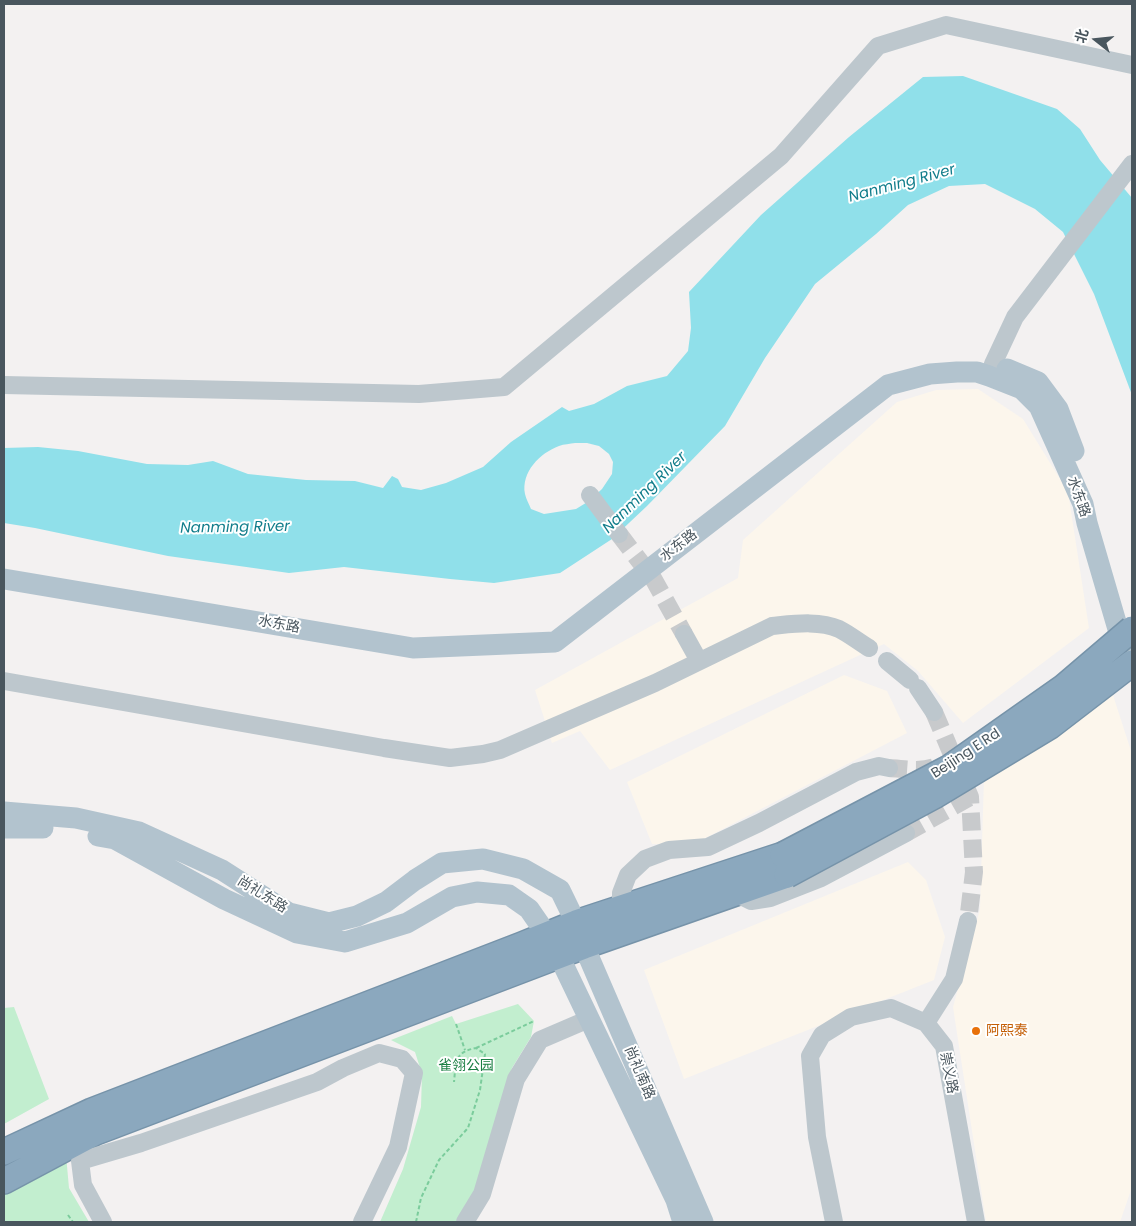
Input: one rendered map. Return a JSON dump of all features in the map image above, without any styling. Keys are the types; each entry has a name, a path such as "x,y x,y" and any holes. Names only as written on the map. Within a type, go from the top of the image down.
{"highway":[{"name":"Beijing E Rd","path":"785,865 949,768 1064,687 1132,630"},
{"name":"Beijing E Rd","path":"785,865 934,796 1050,726 1132,663"},
{"path":"4,1152 92,1111 547,935 580,934 735,893 785,865"},
{"path":"5,1180 96,1132 559,956 580,934 621,908 785,865"}],"main road":[{"name":"水东路","path":"4,566 412,634 548,634 873,380 925,363 959,361 1038,382 1058,409 1095,506 1132,630"},
{"name":"水东路","path":"4,579 413,648 555,642 888,386 930,374 991,370 1022,389 1039,406 1083,504 1132,677"},
{"name":"尚礼东路","path":"4,812 76,818 139,832 222,870 289,913 329,923 357,916 386,902 442,863 483,859 523,869 560,890 580,934"},
{"name":"尚礼东路","path":"4,828 51,828 115,839 224,899 297,933 306,935 344,942 407,923 452,897 477,892 509,895 529,909 547,935"},
{"name":"尚礼南路","path":"580,934 704,1222"},
{"name":"尚礼南路","path":"547,935 559,956 676,1200 683,1222"}],"street":[{"path":"4,386 419,394 504,387 781,156 878,46 946,24 1132,65"},
{"path":"991,370 1015,317 1132,164"},
{"path":"590,495 619,534"},
{"path":"4,681 450,758 500,750 654,683 772,626 819,624 838,629 869,648"},
{"path":"684,634 699,661"},
{"path":"887,661 914,684 934,712"},
{"path":"621,908 621,893 628,875 645,859 669,850 708,847 759,823 856,772 879,766 889,768"},
{"path":"735,893 751,901 770,898 821,878 906,833"},
{"path":"926,1024 954,979 968,921"},
{"name":"崇义路","path":"834,1222 817,1137 810,1056 822,1035 851,1017 891,1008 926,1024 944,1046 976,1222"},
{"path":"465,1222 482,1194 516,1079 540,1040 589,1020"},
{"path":"331,1043 343,1068"},
{"path":"103,1222 83,1185 80,1161 317,1082 343,1068 379,1053 402,1059 414,1073 398,1147 362,1222"}],"path":[{"path":"454,1082 456,1060 465,1050 476,1048 534,1021"},
{"path":"456,1024 465,1050"},
{"path":"416,1222 421,1198 439,1160 468,1128 480,1090 485,1054 476,1048"},
{"path":"68,1216 73,1222"}],"shaded area":[{"path":"978,389 1023,419 1068,492 1089,628 963,723 918,671 884,644 610,770 580,731 552,743 535,690 738,578 743,540 897,402 936,390"},
{"path":"844,675 887,691 907,733 694,844 652,844 627,782"},
{"path":"1111,689 1132,754 1132,1187 1120,1222 986,1222 953,1007 980,909 984,778"},
{"path":"908,862 926,880 945,937 934,980 684,1079 644,970"}],"green space":[{"name":"雀翎公园","path":"518,1004 534,1021 531,1037 512,1068 475,1190 457,1222 380,1222 403,1169 421,1107 422,1074 415,1052 391,1040 452,1016 456,1024"},
{"path":"14,1007 49,1099 4,1124 4,1008"},
{"path":"66,1155 69,1188 89,1222 4,1222 4,1188"}],"water":[{"name":"Nanming River","path":"963,76 1057,109 1080,129 1100,160 1132,198 1132,395 1094,294 1063,232 1035,209 985,184 949,186 908,205 815,284 765,358 725,426 612,539 560,573 494,583 344,567 289,573 168,556 4,523 4,448 38,447 78,451 147,464 188,465 213,461 248,474 306,480 355,481 383,488 392,476 398,479 402,487 421,490 446,483 483,467 511,442 562,407 569,411 594,404 627,386 667,376 688,351 691,328 689,292 761,215 849,137 923,77","holes":["587,443 599,446 609,454 613,462 612,474 602,489 589,501 576,509 544,514 531,509 525,496 525,486 526,478 533,464 545,453 559,446"]}],"tunnel":[{"path":"619,534 654,580 684,634"},
{"path":"934,712 970,797 974,872 968,921"},
{"path":"889,768 921,770 940,765"},
{"path":"906,833 970,797"}],"place":[{"name":"阿熙泰","path":"976,1031"}]}
